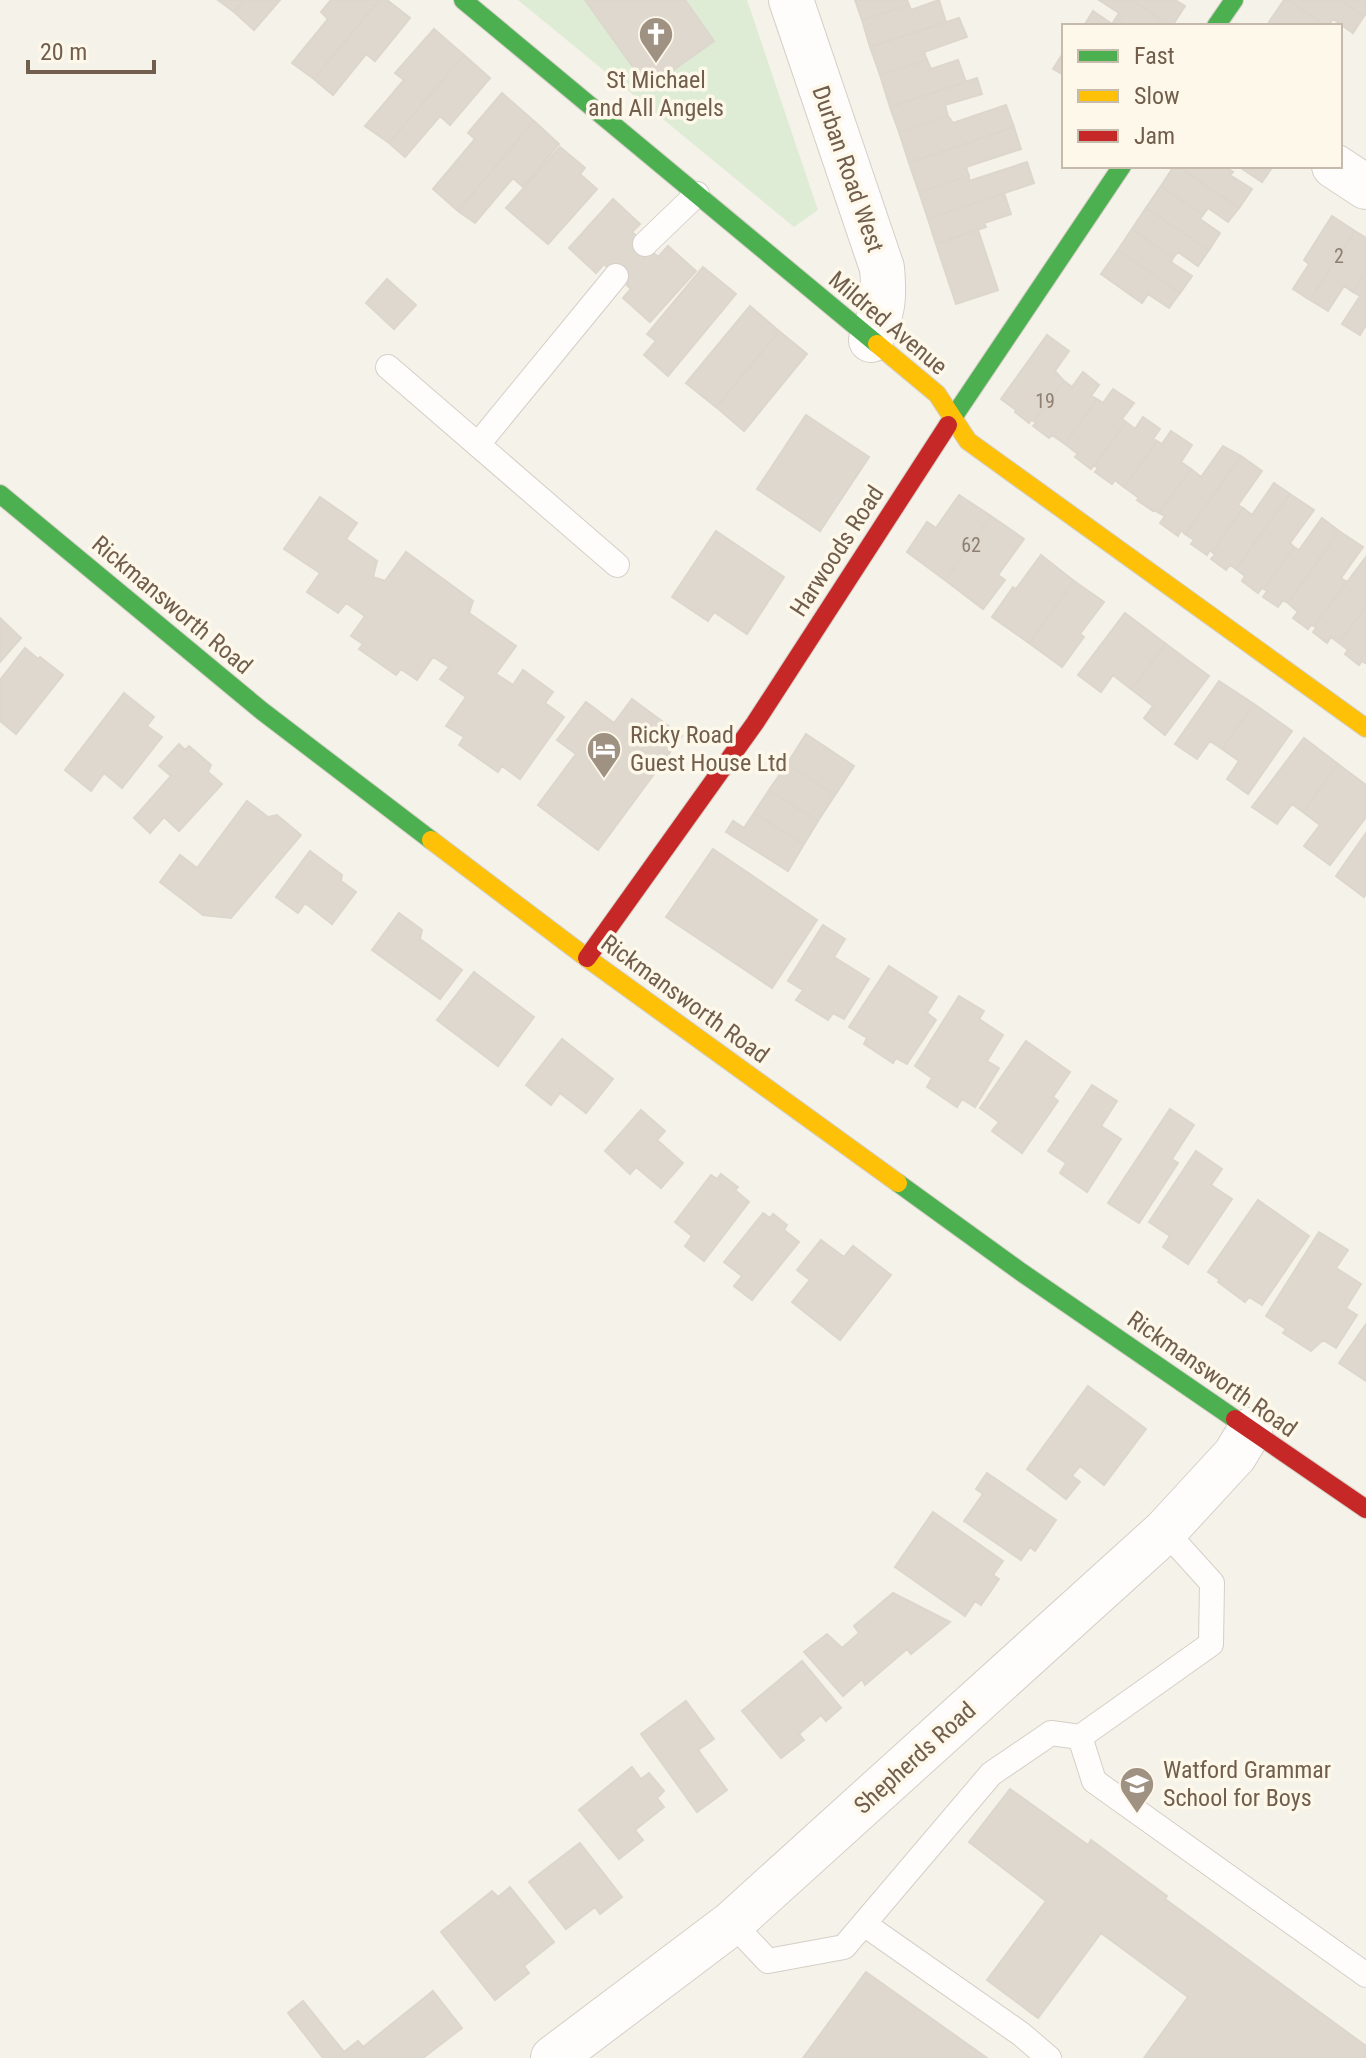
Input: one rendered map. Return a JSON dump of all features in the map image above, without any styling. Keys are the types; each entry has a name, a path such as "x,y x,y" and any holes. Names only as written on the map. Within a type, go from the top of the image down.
{"street":[{"name":"Mildred Avenue","path":"463,0 937,394 968,441 1366,728"},
{"name":"Durban Road West","path":"791,0 882,268 884,295 871,340"},
{"path":"1217,24 1234,0"},
{"name":"Harwoods Road","path":"587,958 755,723 953,417 1121,168"},
{"path":"1337,168 1366,187"},
{"name":"Rickmansworth Road","path":"0,494 262,711 587,958 1021,1272 1366,1509"},
{"name":"Shepherds Road","path":"553,2058 732,1923 1165,1531 1235,1455 1250,1430"}],"lane":[{"path":"645,244 697,194"},
{"path":"479,443 616,276"},
{"path":"388,367 617,565"},
{"path":"732,1923 768,1961 844,1947 991,1774 1051,1733 1080,1737 1211,1644 1212,1583 1165,1531"},
{"path":"1080,1737 1094,1781 1366,1975"},
{"path":"864,1924 1021,2034 1049,2058"}],"green space":[{"path":"518,0 747,0 818,210 794,227"}],"building":[{"path":"218,0 244,0 234,12"},
{"path":"244,0 280,0 254,30 234,12"},
{"path":"331,0 379,0 314,79 292,63 328,19 321,12"},
{"path":"379,0 387,0 410,18 375,61 366,54 333,95 314,79"},
{"name":"St Michael and All Angels","path":"585,0 685,0 714,41 648,88"},
{"path":"855,0 907,0 909,5 862,20"},
{"path":"939,0 946,22 870,47 862,20 909,5 911,10"},
{"path":"1099,0 1132,0 1167,24 1124,24 1116,18 1119,13"},
{"path":"1132,0 1175,0 1185,6 1173,24 1167,24"},
{"path":"1284,0 1288,0 1323,24 1272,24 1269,22"},
{"path":"1288,0 1340,0 1364,16 1353,33 1333,19 1329,24 1323,24"},
{"path":"1340,0 1366,0 1366,14 1364,16"},
{"path":"1093,11 1112,24 1085,24"},
{"path":"959,18 967,37 924,52 927,60 880,75 870,47"},
{"path":"434,29 464,55 389,143 365,126 404,80 395,73"},
{"path":"464,55 490,78 450,125 440,116 405,157 389,143"},
{"path":"1062,55 1062,74 1053,69"},
{"path":"927,60 931,69 958,60 966,82 890,107 880,75"},
{"path":"977,78 982,94 945,105 948,116 899,132 890,107"},
{"path":"502,93 534,121 458,211 433,189 475,139 468,133"},
{"path":"1006,105 1014,127 909,163 899,132 948,116 953,123"},
{"path":"534,121 559,144 523,187 513,178 475,223 458,211"},
{"path":"1014,127 1021,149 966,167 969,176 919,192 909,163"},
{"path":"560,147 585,168 580,174 597,189 548,244 506,208"},
{"path":"1027,162 1034,183 928,219 919,192 969,176 969,181"},
{"path":"1173,168 1180,168 1239,208 1228,222 1208,208 1203,215 1161,186"},
{"path":"1180,168 1227,168 1233,172 1230,175 1252,189 1239,208"},
{"path":"1241,168 1272,168 1262,182"},
{"path":"1161,186 1203,215 1200,219 1220,233 1209,250 1146,208"},
{"path":"1004,193 1011,214 984,223 986,227 936,244 928,219"},
{"path":"613,199 640,224 632,232 658,257 668,246 696,271 650,322 623,298 631,289 604,264 596,273 569,248"},
{"path":"1146,208 1209,250 1198,266 1178,252 1173,258 1132,229"},
{"path":"1332,216 1355,231 1310,300 1293,289 1309,264 1304,260"},
{"path":"1132,229 1173,258 1171,262 1192,276 1180,293 1118,250"},
{"path":"978,230 998,290 956,304 936,244"},
{"path":"1355,231 1366,238 1366,272 1353,292 1344,286 1328,311 1310,300"},
{"path":"1118,250 1180,293 1169,308 1148,294 1142,303 1101,274"},
{"path":"703,267 736,294 668,376 644,355 656,341 647,334"},
{"path":"1366,272 1366,325 1360,335 1342,324 1360,296 1353,292"},
{"path":"387,279 416,305 394,329 366,303"},
{"path":"750,306 779,331 716,407 686,383"},
{"path":"779,331 807,354 744,431 716,407"},
{"path":"1047,335 1069,351 1055,371 1064,381 1034,421 1029,423 1001,399"},
{"path":"1083,372 1099,385 1091,396 1097,399 1065,444 1052,435 1049,438 1033,426 1034,421 1064,381 1072,387"},
{"path":"1113,389 1134,403 1122,419 1126,422 1091,469 1075,457 1078,454 1065,444 1097,399 1103,403"},
{"path":"806,415 869,457 820,531 757,489"},
{"path":"1143,417 1160,429 1153,439 1157,441 1124,487 1115,480 1112,484 1095,472 1098,468 1095,466 1126,422 1135,429"},
{"path":"1171,431 1192,445 1181,462 1191,469 1159,513 1137,500 1139,498 1124,487 1157,441 1162,444"},
{"path":"1223,446 1241,456 1185,534 1181,530 1178,536 1160,523 1165,516 1159,513 1191,469 1201,477"},
{"path":"1241,456 1262,471 1238,505 1243,508 1207,555 1191,544 1194,540 1185,534"},
{"path":"1274,483 1290,494 1236,569 1230,565 1226,570 1211,559 1215,555 1212,552 1243,508 1252,515"},
{"path":"1290,494 1314,510 1290,543 1294,547 1258,593 1242,581 1245,576 1236,569"},
{"path":"959,495 991,516 945,580 907,552 927,522 936,528"},
{"path":"320,497 357,523 346,539 377,561 373,577 385,581 406,552 473,601 469,613 516,646 496,674 513,685 523,670 553,692 545,703 564,717 520,779 502,766 498,772 459,745 464,737 446,726 466,697 440,679 449,667 433,657 417,680 401,669 396,675 359,649 363,644 351,636 365,616 346,603 338,613 307,592 320,573 284,549"},
{"path":"991,516 1024,539 998,575 1005,580 983,609 945,580"},
{"path":"1322,518 1339,531 1288,603 1283,600 1278,607 1263,597 1267,591 1264,589 1294,547 1299,550"},
{"path":"716,531 784,577 747,634 714,612 708,621 672,597"},
{"path":"1339,531 1363,547 1341,578 1347,582 1314,626 1308,629 1293,618 1298,612 1288,603"},
{"path":"1041,555 1074,581 1029,643 992,617"},
{"path":"1366,557 1366,606 1339,643 1331,637 1327,643 1313,632 1314,626"},
{"path":"1074,581 1104,602 1080,634 1084,637 1062,667 1029,643"},
{"path":"1366,606 1366,662 1362,661 1359,665 1345,654 1348,650 1339,643"},
{"path":"1125,613 1166,644 1131,689 1113,675 1101,692 1078,675"},
{"path":"0,618 21,638 0,662"},
{"path":"1166,644 1209,676 1165,735 1144,718 1153,706 1131,689"},
{"path":"25,648 63,675 16,734 0,721 0,680"},
{"path":"1219,681 1254,704 1222,749 1210,741 1197,759 1175,744"},
{"path":"124,693 154,717 147,726 162,737 122,788 104,773 91,791 65,770"},
{"name":"Ricky Road Guest House Ltd","path":"632,699 682,736 598,850 538,805 576,754 557,740 586,702 614,723"},
{"path":"1254,704 1292,731 1248,794 1227,779 1239,761 1222,749"},
{"path":"806,734 854,766 835,795 787,764"},
{"path":"1304,738 1338,764 1303,812 1292,804 1277,824 1252,807"},
{"path":"179,744 185,750 189,746 211,765 208,772 222,784 179,831 164,817 150,833 134,818 171,776 159,766"},
{"path":"787,764 835,795 818,821 769,790"},
{"path":"1338,764 1366,785 1366,817 1330,865 1304,846 1320,825 1303,812"},
{"path":"769,790 818,821 804,844 754,813"},
{"path":"247,801 268,817 277,815 301,835 231,918 203,915 160,882 180,855 197,868"},
{"path":"754,813 804,844 788,871 726,832 733,821 744,828"},
{"path":"1366,833 1366,894 1364,897 1336,876"},
{"path":"713,849 817,920 772,988 666,917"},
{"path":"310,851 342,875 341,881 356,892 332,924 305,903 298,913 276,897"},
{"path":"399,913 422,930 420,939 462,970 440,999 372,950"},
{"path":"823,925 845,939 834,957 869,979 844,1019 833,1013 828,1020 796,1000 803,990 788,981"},
{"path":"889,966 937,997 927,1013 936,1020 907,1064 896,1058 893,1063 864,1044 867,1038 849,1027"},
{"path":"474,972 534,1017 498,1066 437,1020"},
{"path":"959,996 984,1011 979,1019 1003,1035 987,1061 999,1068 975,1107 962,1099 957,1107 927,1087 932,1078 915,1066"},
{"path":"562,1039 613,1079 586,1113 560,1093 551,1105 526,1085"},
{"path":"1026,1041 1070,1072 1053,1097 1058,1101 1022,1153 992,1131 999,1122 980,1108"},
{"path":"1092,1085 1117,1101 1101,1126 1121,1139 1087,1192 1060,1173 1066,1163 1048,1151"},
{"path":"1170,1109 1194,1125 1172,1159 1178,1163 1139,1223 1108,1203"},
{"path":"641,1110 665,1131 657,1140 683,1163 661,1188 636,1167 630,1174 605,1151"},
{"path":"1196,1151 1222,1169 1211,1185 1232,1199 1188,1264 1163,1247 1170,1236 1149,1222"},
{"path":"721,1174 738,1187 735,1190 749,1202 704,1261 685,1246 692,1236 675,1222 711,1175 717,1179"},
{"path":"1258,1200 1309,1236 1262,1305 1249,1297 1245,1302 1208,1272"},
{"path":"763,1213 770,1218 773,1214 787,1225 784,1230 799,1242 752,1300 734,1286 742,1276 724,1262"},
{"path":"1319,1232 1348,1250 1336,1268 1361,1284 1346,1308 1357,1315 1336,1348 1323,1340 1311,1351 1283,1333 1286,1329 1266,1316"},
{"path":"821,1240 844,1257 853,1246 891,1275 840,1340 792,1302 810,1280 797,1270"},
{"path":"1366,1324 1366,1381 1339,1363"},
{"path":"1088,1386 1146,1429 1104,1485 1080,1466 1072,1476 1080,1482 1066,1499 1027,1469"},
{"path":"987,1473 1056,1520 1035,1551 1030,1547 1021,1560 964,1521 983,1494 976,1489"},
{"path":"933,1512 1003,1561 993,1575 999,1579 981,1605 975,1601 965,1616 895,1567"},
{"path":"893,1593 950,1622 911,1654 907,1649 865,1685 862,1679 843,1696 804,1652 827,1634 842,1648 859,1633 854,1626"},
{"path":"802,1661 841,1708 826,1721 821,1715 799,1734 804,1740 781,1758 742,1711"},
{"path":"686,1701 714,1739 698,1750 727,1790 697,1812 641,1734"},
{"path":"632,1767 641,1779 649,1773 664,1791 657,1798 664,1807 635,1830 643,1840 619,1859 579,1810"},
{"name":"Watford Grammar School for Boys","path":"1010,1789 1088,1845 1091,1840 1167,1896 1165,1899 1366,2046 1366,2058 1144,2058 1188,1997 1101,1933 1038,2018 987,1980 1046,1901 969,1842"},
{"path":"580,1843 622,1897 600,1914 595,1907 566,1929 529,1882"},
{"path":"510,1887 554,1942 524,1966 529,1973 495,2000 441,1932 492,1891 498,1897"},
{"path":"866,1972 987,2058 803,2058"},
{"path":"433,1991 462,2028 423,2058 323,2058 288,2013 303,2001 344,2052 358,2041 363,2047"}],"traffic: fast":[{"path":"463,0 877,344"},
{"path":"1217,24 1234,0"},
{"path":"948,425 1121,168"},
{"path":"0,494 262,711 431,840"},
{"path":"898,1183 1235,1419"}],"traffic: slow":[{"path":"877,344 937,394 968,441 1366,728"},
{"path":"431,840 587,958 898,1183"}],"traffic: jam":[{"path":"587,958 755,723 948,425"},
{"path":"1235,1419 1366,1509"}],"place":[{"name":"St Michael and All Angels","path":"656,65"},
{"name":"Ricky Road Guest House Ltd","path":"604,780"},
{"name":"Watford Grammar School for Boys","path":"1137,1815"}]}
